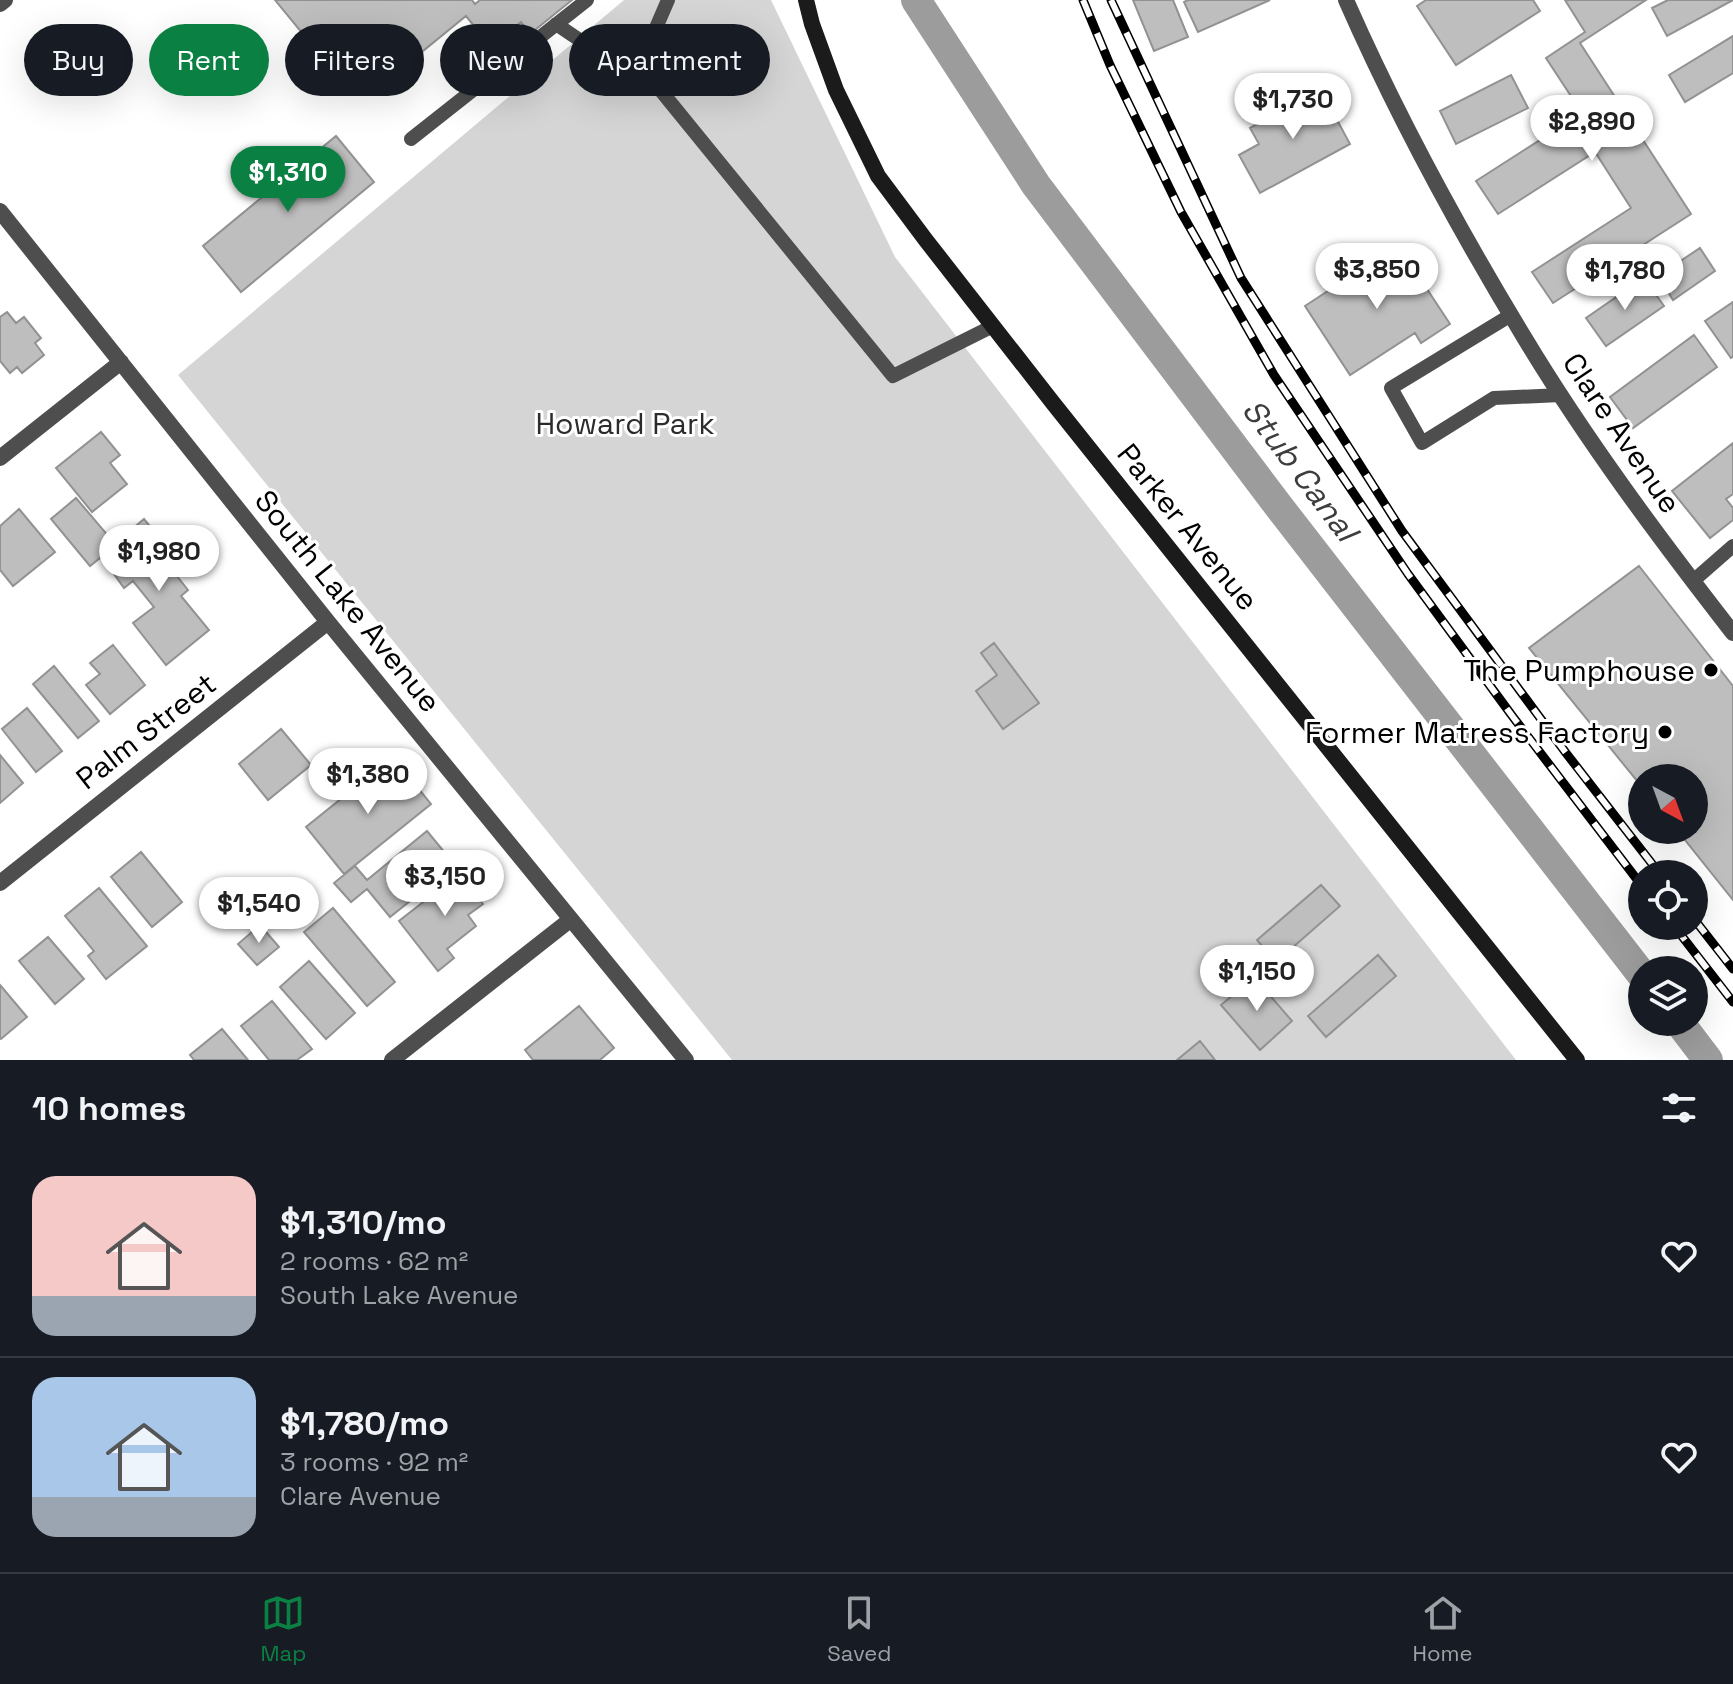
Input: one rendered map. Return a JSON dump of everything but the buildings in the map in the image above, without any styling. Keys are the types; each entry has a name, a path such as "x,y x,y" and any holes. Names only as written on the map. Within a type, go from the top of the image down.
{"street":[{"path":"0,4 5,0"},
{"name":"Parker Avenue","path":"806,0 836,90 878,176 993,326 1577,1060"},
{"name":"Clare Avenue","path":"1346,0 1371,58 1435,184 1511,315 1561,395 1654,529 1733,633"},
{"name":"South Lake Avenue","path":"0,211 328,622 686,1060"},
{"path":"0,458 121,362"},
{"name":"Palm Street","path":"0,883 328,622"},
{"path":"392,1060 570,920"}],"lane":[{"path":"411,139 587,0"},
{"path":"658,24 668,0"},
{"path":"556,24 569,33"},
{"path":"665,96 893,376 993,326"},
{"path":"1511,315 1391,388 1422,443 1494,398 1561,395"},
{"path":"1693,581 1733,546"}],"green space":[{"name":"Howard Park","path":"624,0 771,0 895,257 1516,1060 732,1060 178,375 510,96 553,96 553,60 569,46 569,96 770,96 770,24 595,24"}],"waterway":[{"name":"Stub Canal","path":"916,0 1036,185 1280,508 1628,957"},
{"name":"Stub Canal","path":"1690,1036 1708,1060"}],"railway":[{"path":"1083,0 1110,65 1181,212 1274,375 1408,574 1628,868"},
{"path":"1111,0 1241,278 1402,531 1649,860"},
{"path":"1708,937 1733,969"},
{"path":"1685,940 1733,1002"}],"place":[{"name":"The Pumphouse","path":"1711,670"},
{"name":"Former Matress Factory","path":"1665,732"}]}
